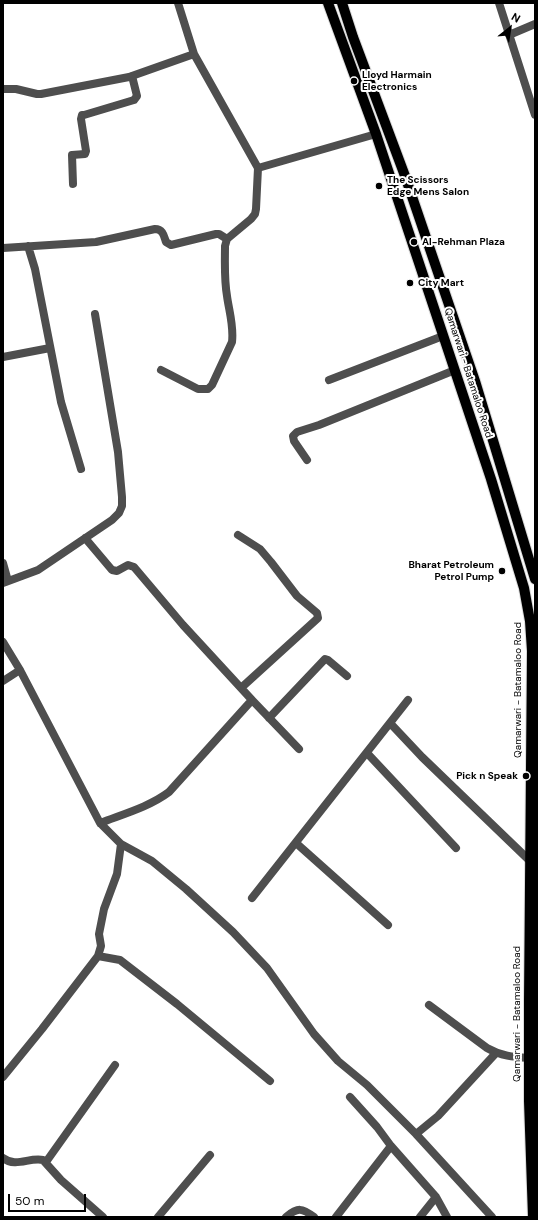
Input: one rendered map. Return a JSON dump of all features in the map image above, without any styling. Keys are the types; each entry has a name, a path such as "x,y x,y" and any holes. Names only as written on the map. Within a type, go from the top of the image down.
{"main road":[{"name":"Qamarwari - Batamaloo Road","path":"328,3 376,134 455,370 513,550 524,588 530,621 532,650 529,1058 533,1217"},
{"name":"Qamarwari - Batamaloo Road","path":"342,3 475,381 535,579"}],"street":[{"path":"161,370 198,389 208,389 212,385 232,342 233,335 233,326 226,295 224,246 227,239 255,214 258,168 194,54 178,3"},
{"path":"499,3 535,115"},
{"path":"510,35 535,24"},
{"path":"3,89 16,89 41,94 132,76 194,54"},
{"path":"73,184 72,155 85,154 86,151 81,116 134,100 137,96 132,76"},
{"path":"258,168 376,134"},
{"path":"3,248 96,242 158,229 162,231 166,242 171,244 216,234 219,234 227,239"},
{"path":"28,246 35,269 61,402 81,469"},
{"path":"3,562 6,582 38,570 112,520 119,513 122,506 118,452 95,314"},
{"path":"329,380 443,336"},
{"path":"3,357 50,348"},
{"path":"307,460 294,441 293,436 297,432 319,425 455,370"},
{"path":"238,535 260,549 297,596 315,611 318,616 315,622 241,688"},
{"path":"85,538 112,570 118,571 128,565 134,567 183,625 299,750"},
{"path":"3,642 20,670 100,823 120,844 152,862 186,888 233,932 266,968 314,1034 338,1061 367,1085 416,1134 492,1217"},
{"path":"269,718 325,659 347,676"},
{"path":"3,681 20,670"},
{"path":"100,823 143,807 162,798 252,700"},
{"path":"252,898 408,700"},
{"path":"390,723 422,757 530,861"},
{"path":"367,753 456,848"},
{"path":"296,843 388,924"},
{"path":"3,1077 98,956 101,946 99,934 104,909 117,874 120,844"},
{"path":"98,956 120,960 177,1004 270,1081"},
{"path":"430,1005 487,1048 496,1053 510,1057 529,1058"},
{"path":"416,1134 438,1116 496,1053"},
{"path":"46,1162 115,1065"},
{"path":"350,1097 436,1197 448,1217"},
{"path":"336,1217 391,1146"},
{"path":"158,1217 210,1155"},
{"path":"3,1158 8,1162 13,1163 41,1159 46,1162 61,1180 103,1217"},
{"path":"420,1217 436,1197"},
{"path":"286,1217 292,1212 298,1210 305,1210 314,1217"}],"place":[{"name":"Lloyd Harmain Electronics","path":"354,81"},
{"name":"The Scissors Edge Mens Salon","path":"379,186"},
{"name":"Al-Rehman Plaza","path":"414,242"},
{"name":"City Mart","path":"410,283"},
{"name":"Bharat Petroleum Petrol Pump","path":"502,571"},
{"name":"Pick n Speak","path":"526,776"}]}
